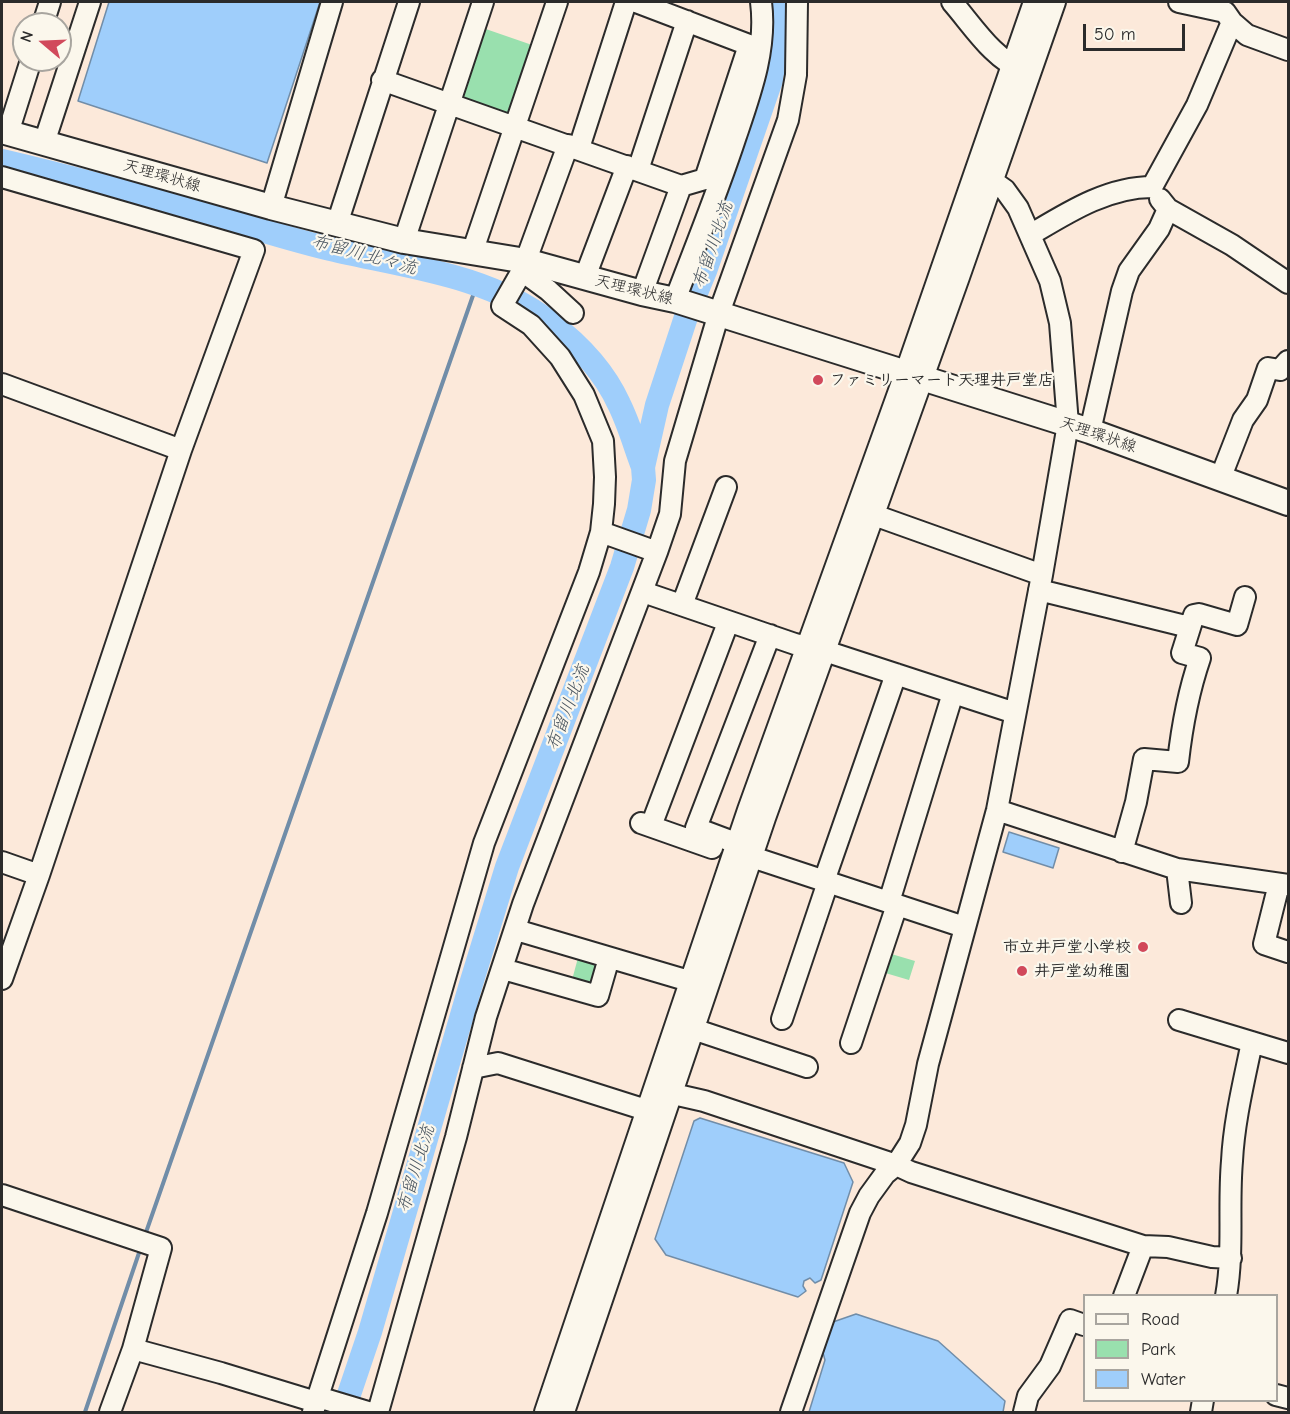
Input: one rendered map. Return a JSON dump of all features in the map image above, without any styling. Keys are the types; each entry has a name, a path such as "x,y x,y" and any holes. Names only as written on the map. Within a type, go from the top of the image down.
{"main road":[{"name":"天理環状線","path":"5,132 271,207 404,241 472,252 523,270 585,277 717,312 1079,428 1288,503"}],"street":[{"path":"44,143 90,2"},
{"path":"271,207 332,2"},
{"path":"337,224 409,2"},
{"path":"404,241 483,2"},
{"path":"472,252 556,2"},
{"path":"318,1403 377,1214 484,843 603,533 605,477 603,441 584,394 560,357 531,325 502,306 523,270 574,147 626,2"},
{"path":"382,80 681,186 705,179 749,45 636,2"},
{"path":"678,301 755,77 760,51 761,2"},
{"path":"378,1413 424,1254 486,1017 523,904 643,592 669,514 675,461 717,312 788,120 796,75 797,2"},
{"path":"952,2 998,56 1021,70"},
{"path":"1021,70 1034,2"},
{"path":"564,1413 662,1091 689,981 816,649 1021,70 1054,2"},
{"path":"1179,2 1225,12 1232,22 1247,35 1288,50"},
{"path":"585,277 632,168 687,21"},
{"path":"1152,187 1197,105 1232,22"},
{"path":"5,132 27,72"},
{"path":"984,175 1005,190 1018,208 1050,281 1079,428"},
{"path":"2,177 254,250 181,450 2,979"},
{"path":"642,293 681,186"},
{"path":"1152,187 1168,210 1232,245 1288,283"},
{"path":"1030,235 1068,212 1099,198 1121,191 1152,187"},
{"path":"791,1413 860,1213 885,1174 897,1165 916,1125 928,1064 997,810 1041,582 1079,428 1129,271 1159,229 1168,210"},
{"path":"523,270 573,313"},
{"path":"1220,479 1243,420 1257,400 1268,368 1280,370 1288,361"},
{"path":"816,649 874,515 914,376"},
{"path":"2,384 181,450"},
{"path":"682,605 726,487"},
{"path":"874,515 1041,582 1189,627"},
{"path":"603,533 656,552"},
{"path":"643,592 1015,713"},
{"path":"1122,852 1136,802 1144,759 1178,762 1190,688 1200,658 1182,653 1194,615 1199,614 1237,624 1245,597"},
{"path":"726,628 646,824 740,851 964,927"},
{"path":"740,851 696,828 770,635"},
{"path":"782,1019 896,674"},
{"path":"851,1043 953,693"},
{"path":"997,810 1177,869 1284,884 1264,944 1288,952"},
{"path":"545,1413 646,1110 662,1091 693,1029 740,851"},
{"path":"2,862 39,874"},
{"path":"1177,869 1180,903"},
{"path":"523,932 689,981"},
{"path":"510,971 598,996 609,958"},
{"path":"1179,1020 1288,1053"},
{"path":"693,1029 807,1067"},
{"path":"1226,1294 1231,1258 1232,1160 1238,1109 1252,1042"},
{"path":"473,1068 498,1063 646,1110"},
{"path":"662,1091 704,1101 897,1165 911,1172 1143,1246 1168,1247 1212,1257 1231,1258"},
{"path":"2,1195 161,1248 133,1349 110,1413"},
{"path":"1125,1294 1143,1246"},
{"path":"1024,1413 1028,1396 1050,1366 1070,1320 1083,1325"},
{"path":"133,1349 318,1403 368,1413"}],"green space":[{"path":"480,27 535,46 513,108 507,113 461,98"},
{"path":"888,953 915,961 909,980 882,972"},
{"path":"579,954 595,958 599,967 595,981 587,986 572,980"}],"water":[{"path":"109,2 320,2 267,163 78,101"},
{"path":"1009,832 1059,848 1053,868 1003,852"},
{"path":"700,1118 844,1163 853,1182 821,1280 815,1283 810,1278 804,1281 803,1286 806,1291 798,1297 666,1255 655,1239 694,1121"},
{"path":"856,1314 938,1341 1005,1401 1003,1412 809,1412 825,1360 823,1353 833,1322"}],"waterway":[{"name":"布留川北流","path":"343,1412 370,1332 507,867 622,567 639,510 644,480 643,467 657,405 771,80 779,27 778,2"},
{"name":"布留川北々流","path":"2,161 136,195 290,239 446,275 500,293 549,322 570,339 598,369 623,412 643,467"},
{"path":"144,1238 477,284"},
{"path":"85,1412 141,1247"}],"place":[{"name":"ファミリーマート天理井戸堂店","path":"818,380"},
{"name":"市立井戸堂小学校","path":"1143,947"},
{"name":"井戸堂幼稚園","path":"1022,971"}]}
